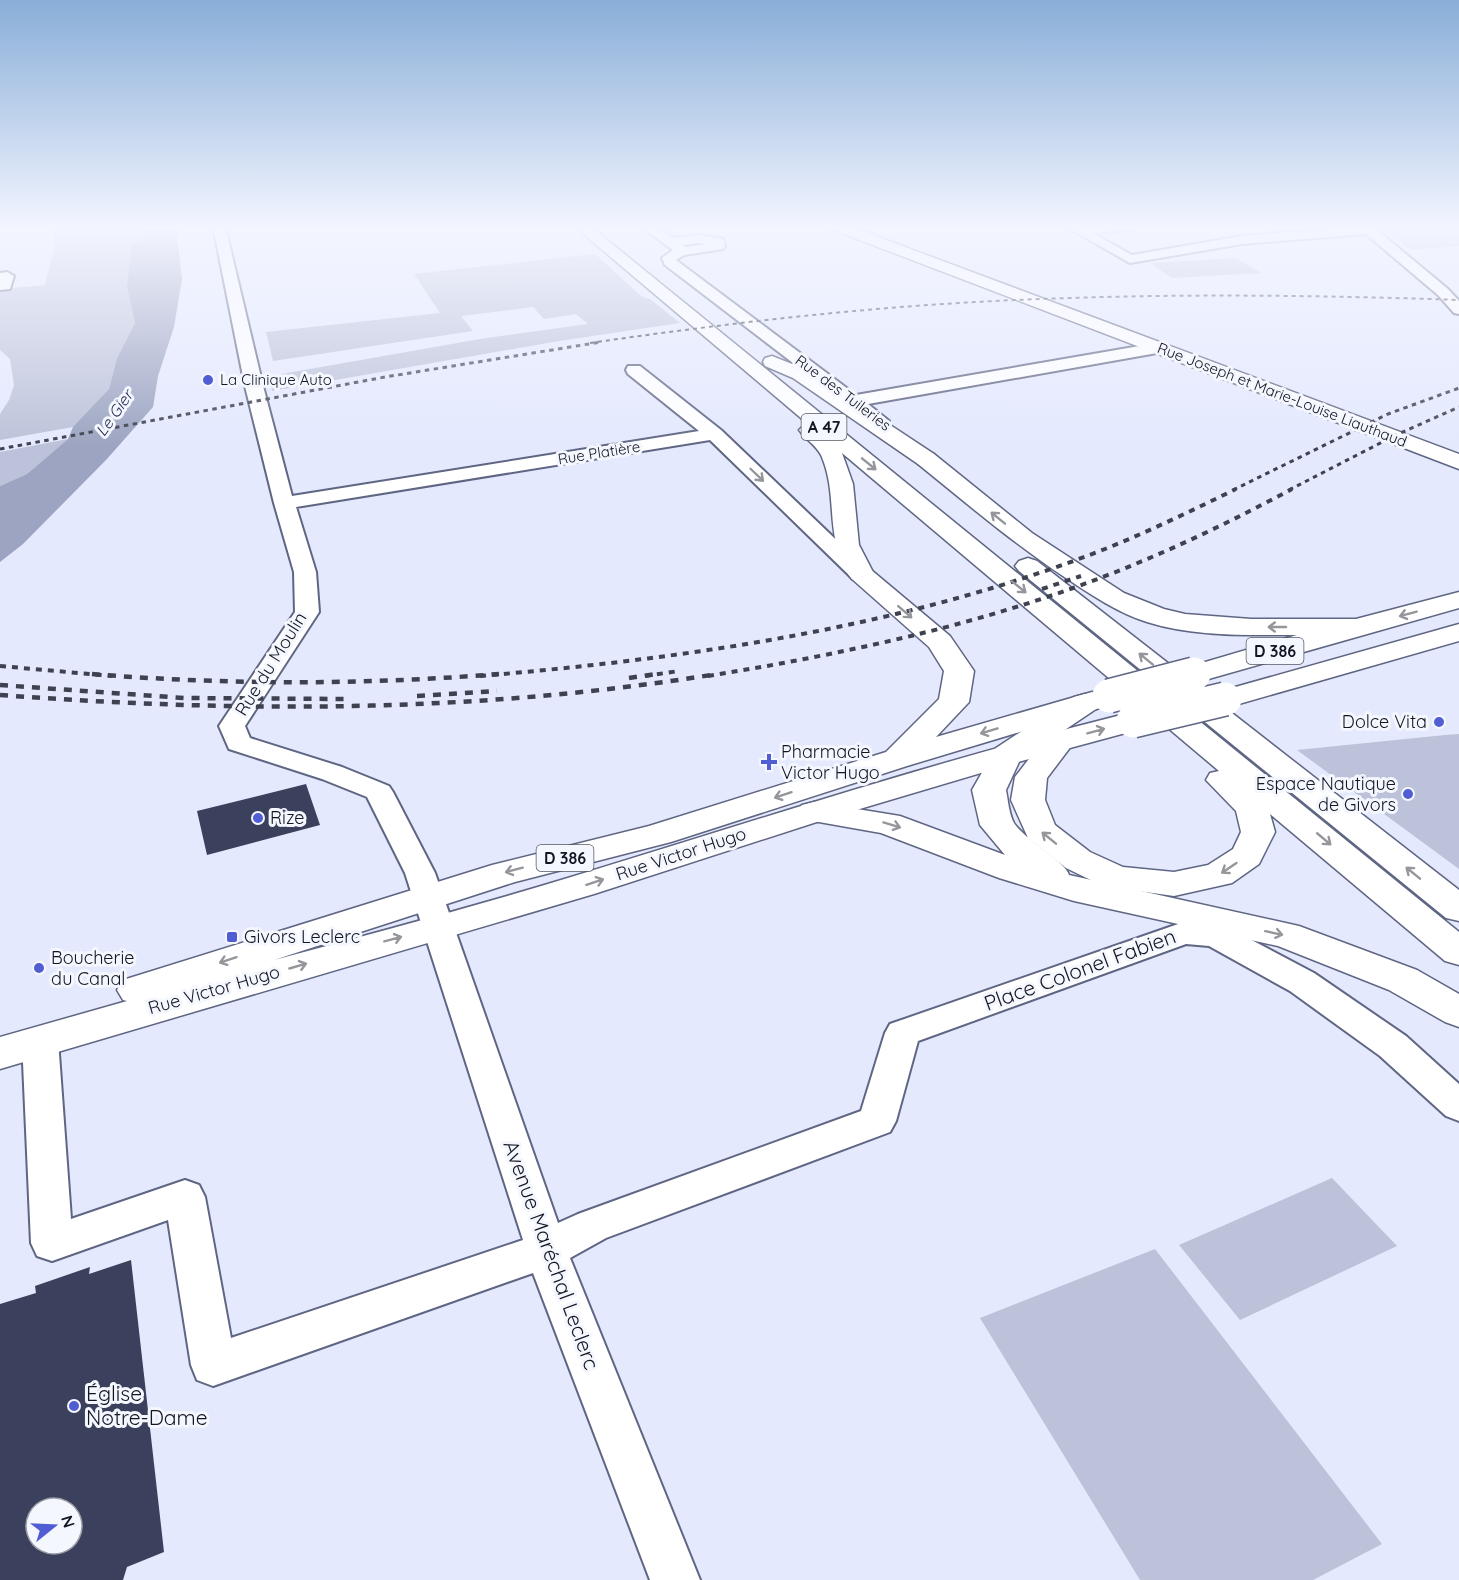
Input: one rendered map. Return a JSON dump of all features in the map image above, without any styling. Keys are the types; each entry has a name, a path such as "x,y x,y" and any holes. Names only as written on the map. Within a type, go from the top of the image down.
{"main road":[{"name":"A 47","path":"669,300 1459,952"},
{"name":"A 47","path":"692,300 1459,909"},
{"name":"Rue Joseph et Marie-Louise Liauthaud","path":"1030,300 1459,462"},
{"path":"714,337 830,450 842,484 843,516 848,545 861,574 940,642 958,671 954,702 896,759"},
{"path":"772,362 800,374 926,459 1023,538 1115,599 1156,616 1185,621 1251,627 1356,627"},
{"name":"D 386","path":"1356,627 1459,600"},
{"name":"Rue Victor Hugo","path":"0,1053 433,911 505,873 659,834 896,759 1356,627"},
{"path":"1059,741 1031,777 1028,800 1040,830 1078,860 1116,878 1174,884 1219,875 1247,856 1258,832 1252,808 1099,676 1068,628"},
{"name":"D 386","path":"1345,665 1459,632"},
{"path":"1345,665 1459,648"},
{"name":"Rue Victor Hugo","path":"0,1031 433,911 581,886 1007,754 1225,699 1345,665"},
{"path":"1074,889 1027,857 997,825 988,790 1007,754 1097,700"},
{"path":"814,812 888,823 1012,870 1074,889 1286,935 1402,980 1459,1012"}],"street":[{"name":"Rue du Moulin","path":"235,300 284,503 305,572 307,612 232,726 239,743 332,773 379,792 420,873 433,911"},
{"name":"Rue des Tuileries","path":"717,300 777,342 926,459"},
{"path":"854,401 1157,348"},
{"path":"634,370 714,434 861,574"},
{"name":"Rue Platière","path":"284,503 714,434"},
{"name":"Avenue Maréchal Leclerc","path":"433,911 554,1272 675,1580"},
{"name":"Place Colonel Fabien","path":"548,1249 592,1226 877,1121 903,1033 1184,933 1215,935 1302,982 1393,1046 1459,1106"},
{"path":"40,1041 52,1243 185,1197 213,1365 459,1282 548,1249"}],"shaded area":[{"path":"0,300 130,300 135,323 117,358 109,389 73,427 0,440 0,414 9,400 14,385 10,359 0,350"},
{"path":"431,300 651,300 680,323 559,341 272,391 270,376 480,339 588,324 576,314 544,319 533,307 461,316 473,331 273,361 266,332 440,313"},
{"path":"68,439 27,474 0,486 0,452"},
{"name":"Espace Nautique de Givors","path":"1459,734 1459,869 1297,750 1445,735"},
{"path":"1332,1178 1397,1246 1240,1320 1179,1245"},
{"path":"1155,1249 1382,1544 1313,1580 1140,1580 980,1318"}],"water":[{"name":"Le Gier","path":"130,300 179,300 174,327 158,376 153,407 106,460 23,544 0,562 0,486 27,474 68,439 73,427 109,389 117,358 135,323"}],"building":[{"name":"Rize","path":"306,784 320,825 207,855 197,811"},
{"name":"Église Notre-Dame","path":"131,1260 164,1552 127,1567 123,1580 0,1580 0,1304 36,1293 35,1286 90,1267 89,1274"}],"railway":[{"path":"590,343 810,315 1016,300"},
{"path":"1448,300 1459,300"},
{"path":"0,449 385,377 601,342"},
{"path":"1233,490 1388,414 1459,388"},
{"path":"1289,490 1396,435 1459,407"},
{"path":"480,676 639,660 797,635 876,619 1030,576 1105,549 1236,489"},
{"path":"708,676 800,660 893,640 1029,603 1101,578 1157,555 1239,517 1292,489"},
{"path":"1042,589 1081,576"},
{"path":"0,666 112,676"},
{"path":"645,676 679,671"},
{"path":"92,674 245,682 346,682 499,674"},
{"path":"629,678 656,674"},
{"path":"0,695 181,705 359,706 448,703 537,696 627,687 717,674"},
{"path":"0,685 184,698 348,699"},
{"path":"417,696 497,691"}],"place":[{"name":"La Clinique Auto","path":"208,380"},
{"name":"Dolce Vita","path":"1439,722"},
{"name":"Pharmacie Victor Hugo","path":"769,762"},
{"name":"Espace Nautique de Givors","path":"1408,794"},
{"name":"Rize","path":"258,818"},
{"name":"Givors Leclerc","path":"232,937"},
{"name":"Boucherie du Canal","path":"39,968"},
{"name":"Église Notre-Dame","path":"74,1406"}]}
